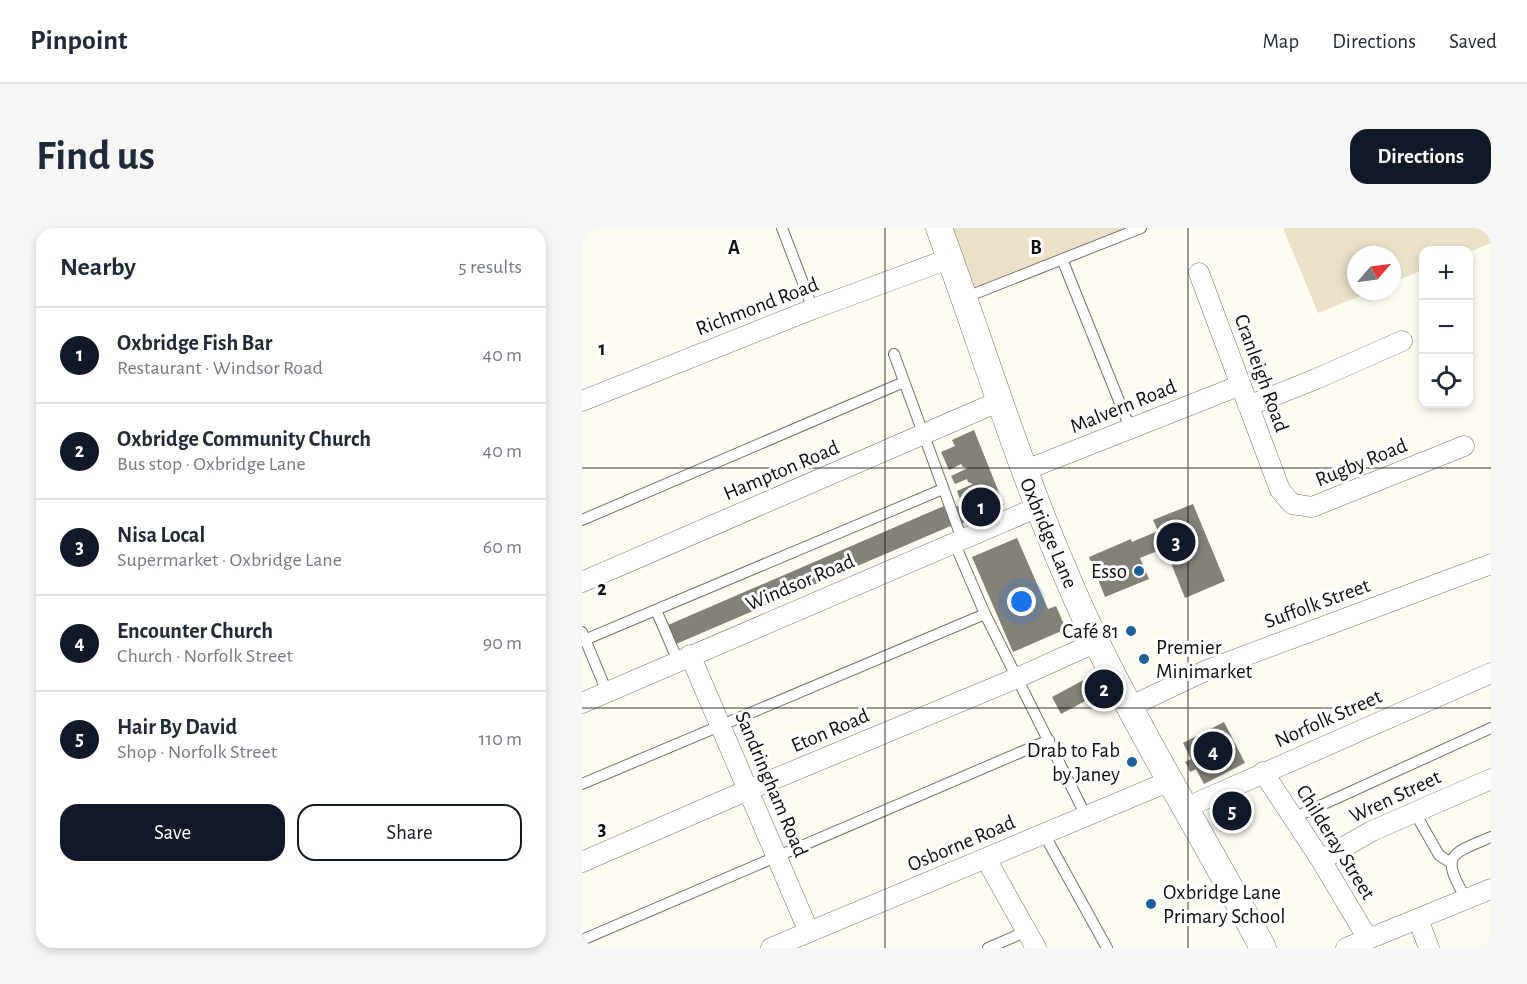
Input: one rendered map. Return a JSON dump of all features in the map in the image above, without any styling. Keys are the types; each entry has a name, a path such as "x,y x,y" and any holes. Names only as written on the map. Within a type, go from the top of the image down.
{"street":[{"name":"Oxbridge Lane","path":"939,228 1023,471 1064,571 1129,707 1263,948"},
{"name":"Richmond Road","path":"582,401 813,309 951,258"},
{"name":"Cranleigh Road","path":"1199,273 1280,490"},
{"path":"1248,406 1316,379 1402,340"},
{"name":"Malvern Road","path":"1023,471 1240,385"},
{"name":"Hampton Road","path":"582,582 1000,401"},
{"name":"Rugby Road","path":"1280,490 1292,504 1312,507 1464,446"},
{"name":"Windsor Road","path":"582,703 1038,507"},
{"name":"Suffolk Street","path":"1129,707 1216,666 1491,564"},
{"name":"Eton Road","path":"582,862 1097,642"},
{"name":"Sandringham Road","path":"684,658 721,726 808,932"},
{"name":"Norfolk Street","path":"1185,808 1491,673"},
{"name":"Childeray Street","path":"1263,772 1322,860 1368,939"},
{"name":"Wren Street","path":"1322,860 1372,831 1491,779"},
{"name":"Osborne Road","path":"771,948 1170,781"},
{"path":"986,859 1031,940"},
{"path":"1346,948 1491,890"},
{"path":"1418,919 1429,948"}],"lane":[{"path":"782,228 813,309"},
{"path":"964,298 1141,228"},
{"path":"1062,259 1130,428"},
{"path":"894,354 924,434 958,541 985,614 1086,816"},
{"path":"582,520 904,382"},
{"path":"608,692 583,637 656,610 943,489"},
{"path":"656,610 684,658"},
{"path":"582,784 985,614"},
{"path":"1293,818 1491,728"},
{"path":"582,940 1049,740"},
{"path":"1415,813 1439,855 1451,862"},
{"path":"1044,834 1107,948"},
{"path":"1466,900 1453,875 1451,862 1457,852 1491,837"},
{"path":"988,948 1031,940"}],"shaded area":[{"path":"947,228 1151,228 973,299"},
{"path":"1283,228 1491,228 1491,243 1473,250 1473,246 1419,246 1419,272 1401,279 1401,246 1347,246 1347,300 1350,300 1318,313"}],"building":[{"path":"974,430 1004,505 960,524 954,508 979,497 972,493 960,499 957,491 973,484 967,479 955,484 951,476 968,468 961,464 949,470 941,452 955,446 952,440"},
{"path":"1193,504 1225,581 1185,598 1165,548 1140,558 1149,579 1105,597 1089,557 1131,539 1132,542 1158,531 1153,520"},
{"path":"944,506 953,525 676,644 668,625"},
{"path":"1017,538 1048,609 1056,606 1066,629 1013,652 972,557"},
{"path":"1091,676 1100,693 1061,714 1052,697"},
{"path":"1224,722 1245,763 1204,784 1196,769 1190,772 1185,762 1191,759 1183,743"}],"place":[{"name":"Oxbridge Fish Bar","path":"981,507"},
{"name":"Nisa Local","path":"1176,542"},
{"name":"Esso","path":"1139,571"},
{"name":"Café 81","path":"1131,631"},
{"name":"Premier Minimarket","path":"1144,659"},
{"name":"Oxbridge Community Church","path":"1104,689"},
{"name":"Encounter Church","path":"1213,751"},
{"name":"Drab to Fab by Janey","path":"1132,762"},
{"name":"Hair By David","path":"1232,811"},
{"name":"Oxbridge Lane Primary School","path":"1151,904"}]}
